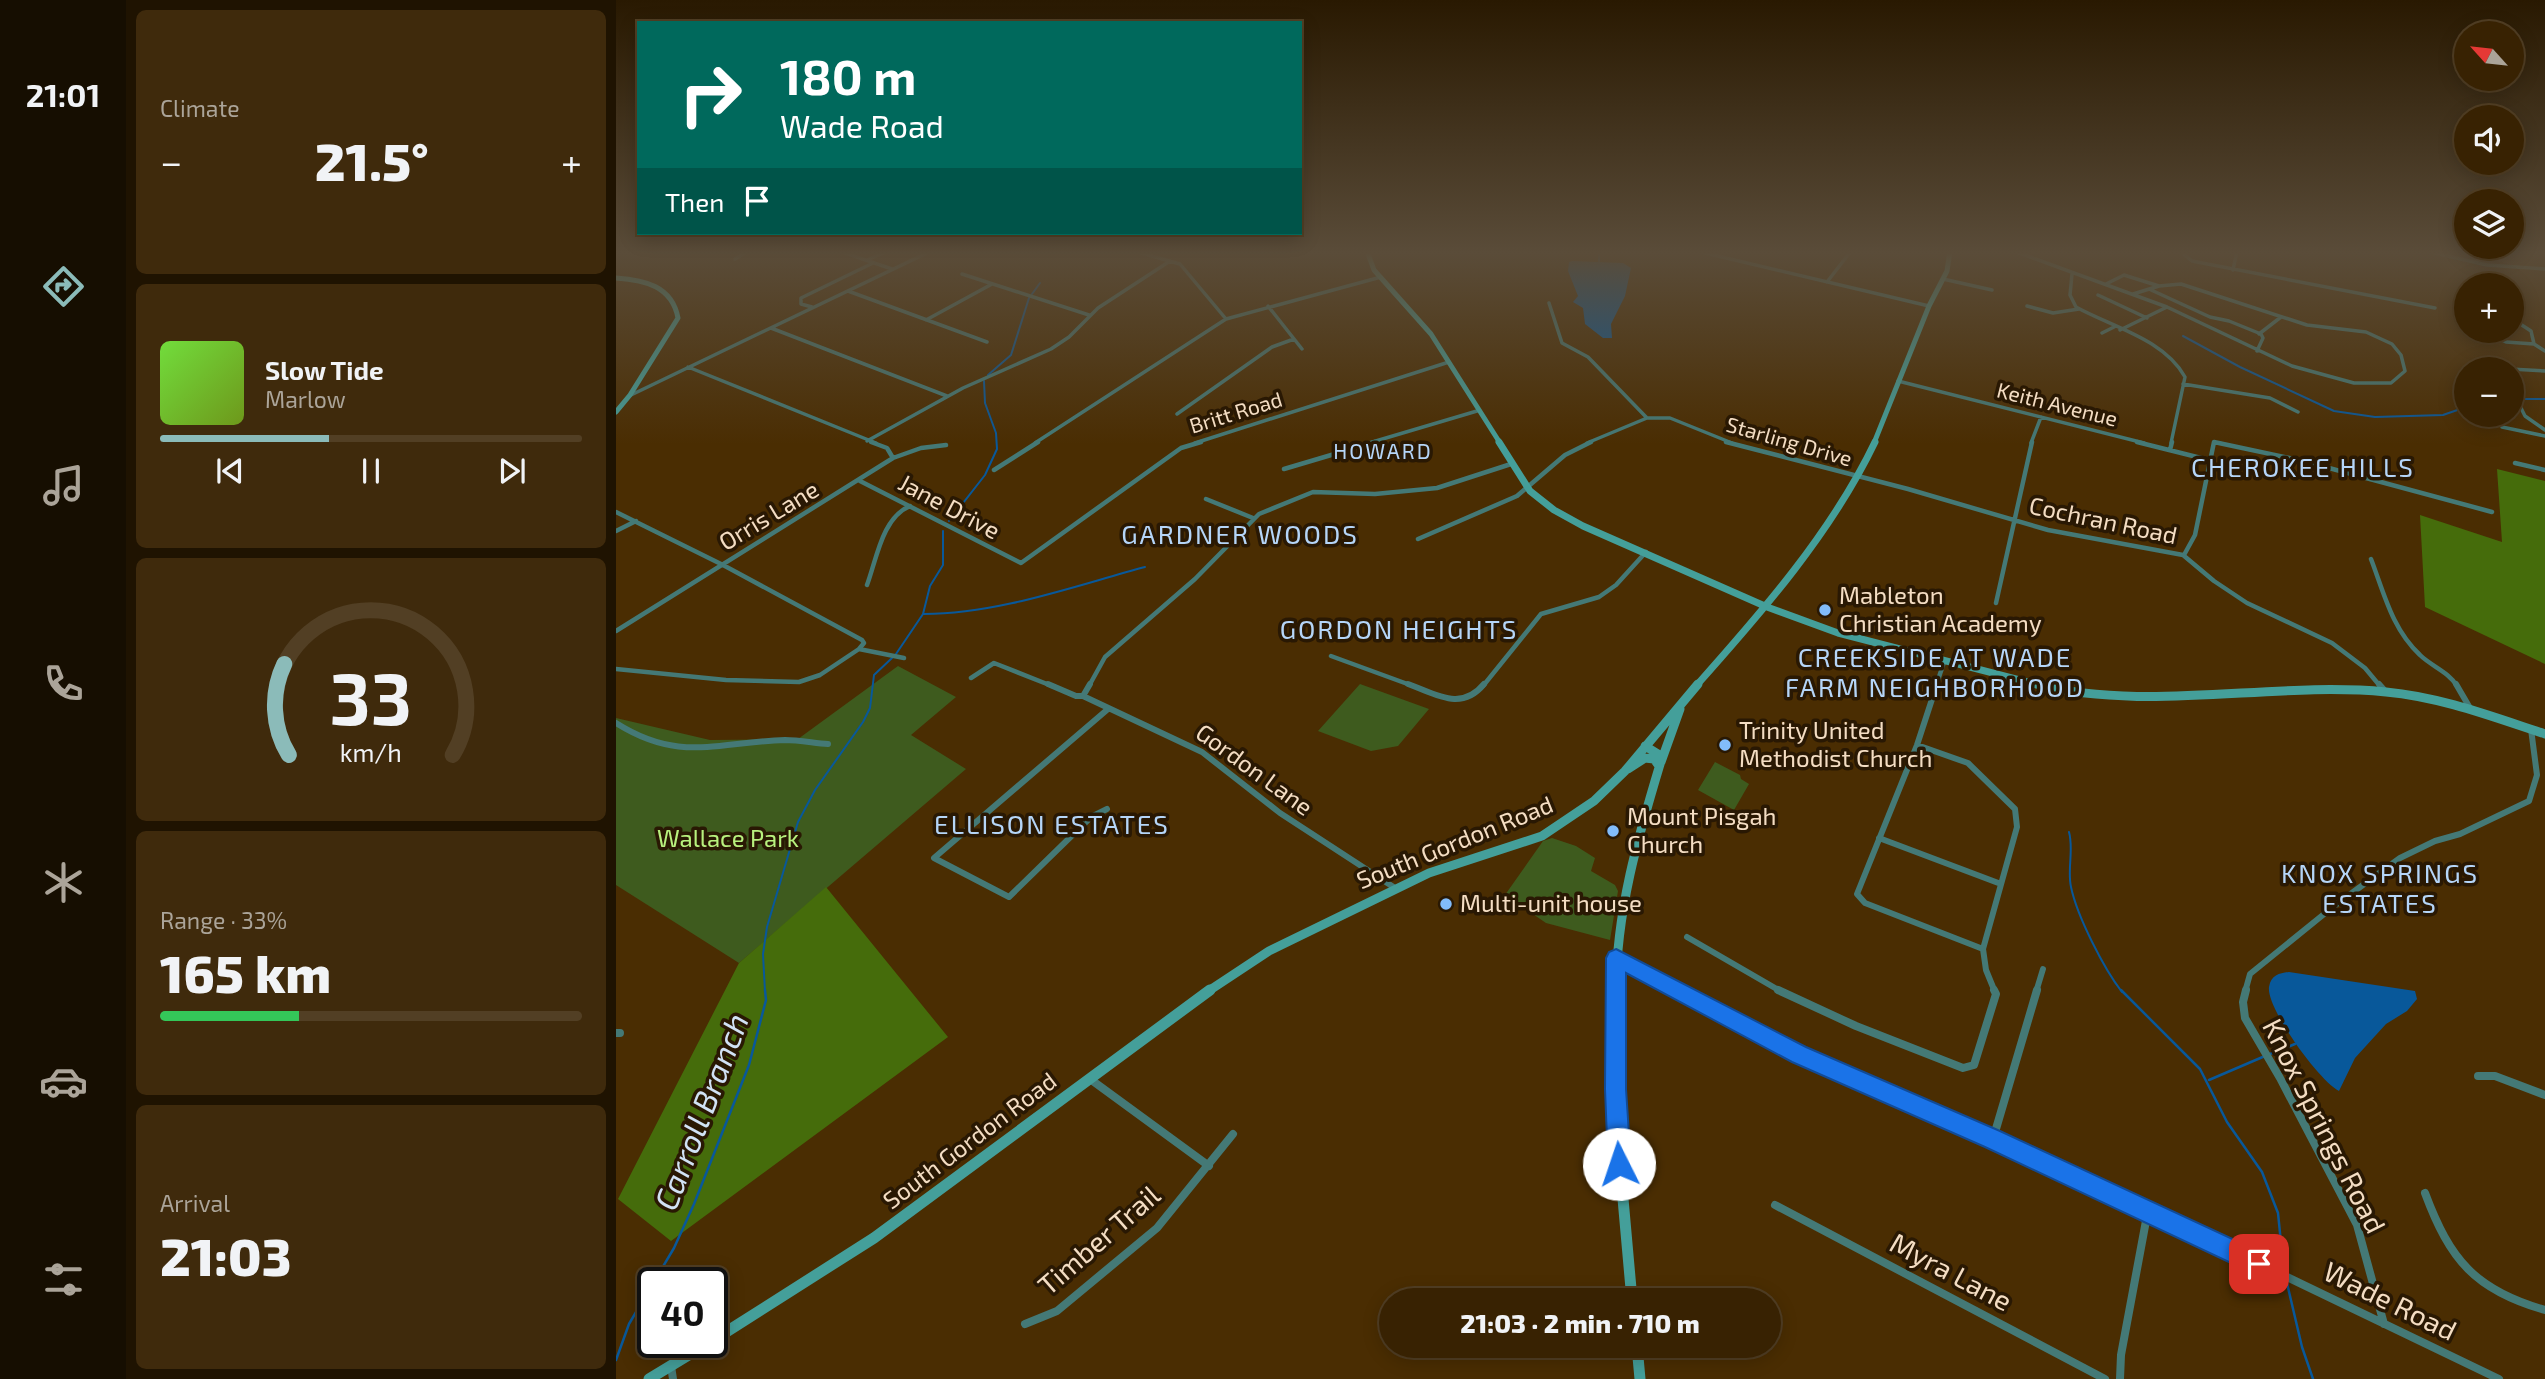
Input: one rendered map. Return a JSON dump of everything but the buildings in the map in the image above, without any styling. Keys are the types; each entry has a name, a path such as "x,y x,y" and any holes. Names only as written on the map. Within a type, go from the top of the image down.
{"street":[{"path":"616,412 630,395 678,315"},
{"path":"630,395 798,315"},
{"path":"914,315 987,342"},
{"path":"926,320 935,315"},
{"path":"867,441 947,396 1051,349 1069,337 1089,315"},
{"path":"994,470 1226,318 1235,315"},
{"path":"1275,315 1302,349"},
{"path":"1415,315 1449,362 1477,411 1528,489 1554,510 1583,526 1767,607 1838,633 2048,687 2101,694 2386,692 2470,708 2545,734"},
{"path":"1553,315 1562,343 1588,357 1647,418"},
{"name":"South Gordon Road","path":"728,1330 874,1238 1186,1006 1269,951 1395,888 1429,873 1542,836 1580,813 1625,771 1684,699 1767,607 1858,477 1881,428 1925,315"},
{"path":"2092,315 2178,363 2185,377 2170,450"},
{"path":"2141,315 2147,318"},
{"path":"2120,331 2152,315"},
{"path":"2184,315 2292,366 2354,383 2391,383 2404,374 2401,355 2392,344 2381,337 2366,332 2321,328 2276,315"},
{"path":"2206,315 2229,321 2259,334 2263,338 2258,351"},
{"path":"2259,334 2281,317"},
{"path":"2524,324 2529,327 2534,344"},
{"path":"2102,333 2114,327"},
{"path":"771,328 947,396"},
{"path":"1177,414 1262,353 1294,339"},
{"path":"2524,343 2534,344 2545,351"},
{"name":"Britt Road","path":"1021,563 1181,448 1449,362"},
{"path":"688,367 887,448 893,458"},
{"path":"2524,370 2545,371"},
{"name":"Keith Avenue","path":"1898,381 2209,460"},
{"path":"2183,384 2270,398 2298,412"},
{"path":"1284,469 1477,411"},
{"path":"2524,414 2545,430"},
{"path":"1996,603 2033,436 2041,417"},
{"name":"Starling Drive","path":"1418,539 1528,489 1566,455 1647,418 1676,419 1727,442 1858,477"},
{"path":"2502,427 2545,436"},
{"path":"2184,555 2194,535 2214,442 2220,441 2492,512"},
{"name":"Orris Lane","path":"616,631 893,458 921,448 946,444"},
{"path":"2515,463 2545,470"},
{"path":"1083,696 1105,657 1223,553 1252,518 1313,492 1375,494 1437,488 1511,464"},
{"name":"Cochran Road","path":"1858,477 2067,534 2184,555 2214,581 2247,603 2332,643 2365,668 2386,692"},
{"name":"Jane Drive","path":"860,481 1021,563"},
{"path":"1206,499 1252,518"},
{"path":"867,585 890,520 895,513 909,506"},
{"path":"616,512 723,565 864,643 820,675 799,682 726,680 616,669"},
{"path":"616,531 636,522"},
{"path":"1331,656 1452,700 1469,698 1476,694 1541,614 1547,610 1576,606 1606,595 1646,552"},
{"path":"2371,559 2397,629 2420,655 2453,679 2470,708"},
{"path":"859,649 904,657"},
{"name":"Gordon Lane","path":"971,678 994,662 1003,664 1065,692 1083,696 1202,752 1280,813 1395,888"},
{"path":"1944,662 1917,745 1857,894 1865,903 1983,949"},
{"path":"1631,1288 1616,1120 1616,958 1631,862 1659,768 1684,699"},
{"path":"1107,810 1091,817 1009,897 934,858 1108,709"},
{"path":"616,723 632,736 685,749 786,740 828,744"},
{"name":"Knox Springs Road","path":"2384,1324 2357,1225 2286,1088 2245,1018 2245,986 2250,974 2334,906 2400,858 2435,841 2460,834 2529,801 2536,791 2537,780 2531,729"},
{"path":"1687,937 1800,1002 1963,1068 1974,1065 1996,994 1986,970 1983,949 2017,827 2015,809 1968,763 1917,745"},
{"path":"1645,746 1661,758 1659,768"},
{"path":"1625,771 1645,758 1654,759 1659,768"},
{"path":"1879,838 2001,884"},
{"name":"Wade Road","path":"1616,958 1799,1054 2148,1210 2384,1324 2481,1375 2499,1379"},
{"path":"1993,1139 2043,969"},
{"path":"2478,1076 2495,1076 2545,1095"},
{"path":"1089,1078 1209,1166"},
{"name":"Timber Trail","path":"1025,1324 1057,1311 1157,1228 1233,1134"},
{"path":"2425,1193 2448,1249 2467,1271 2491,1288 2519,1302 2545,1310"},
{"name":"Myra Lane","path":"1775,1205 2105,1379"},
{"path":"2120,1379 2121,1355 2148,1210"},
{"name":"South Gordon Road","path":"649,1379 672,1372 690,1358"},
{"path":"1638,1358 1640,1379"}],"green space":[{"path":"2497,469 2545,481 2545,664 2425,607 2420,515 2502,542"},
{"name":"Wallace Park","path":"898,666 956,697 911,735 966,769 739,963 616,885 616,718 710,740 798,739"},
{"path":"1360,684 1429,709 1398,746 1371,751 1318,731"},
{"path":"1715,762 1740,775 1741,779 1749,784 1734,810 1698,790"},
{"path":"1552,838 1576,846 1595,858 1591,871 1615,885 1618,891 1610,940 1546,923 1505,895 1543,841"},
{"path":"826,887 948,1037 671,1241 618,1199 739,963"}],"water":[{"path":"1584,315 1615,315 1611,324 1612,338 1603,338 1585,324"},
{"path":"2289,972 2415,991 2417,999 2407,1011 2386,1024 2355,1058 2339,1091 2319,1073 2295,1043 2270,997 2269,987 2272,980 2276,975"}],"waterway":[{"path":"988,375 1011,355 1024,315"},
{"path":"2183,336 2240,367 2334,411 2375,417 2443,415 2454,411"},
{"path":"949,521 985,475 997,449 996,433 985,403 984,381"},
{"path":"2525,399 2545,399"},
{"path":"896,654 923,614 930,586 943,565 943,531"},
{"path":"924,614 952,613 1008,604 1145,567"},
{"name":"Carroll Branch","path":"765,992 763,954 767,927 798,822 815,790 863,722 870,708 874,675 892,658"},
{"path":"2069,832 2070,880 2074,899 2092,942 2122,992"},
{"name":"Carroll Branch","path":"616,1360 629,1324 674,1248 694,1204 749,1065 766,1000 765,990"},
{"path":"2121,990 2200,1069 2227,1122 2262,1172 2278,1213 2284,1273"},
{"path":"2270,1054 2295,1044"},
{"path":"2209,1080 2265,1056"},
{"path":"2286,1279 2302,1347 2313,1379"}],"place":[{"name":"Mableton Christian Academy","path":"1825,610"},
{"name":"Trinity United Methodist Church","path":"1725,745"},
{"name":"Mount Pisgah Church","path":"1613,831"},
{"name":"Multi-unit house","path":"1446,904"}],"district":[{"name":"HOWARD","path":"1383,452"},
{"name":"CHEROKEE HILLS","path":"2303,468"},
{"name":"GARDNER WOODS","path":"1240,535"},
{"name":"GORDON HEIGHTS","path":"1399,630"},
{"name":"CREEKSIDE AT WADE FARM NEIGHBORHOOD","path":"1935,673"},
{"name":"ELLISON ESTATES","path":"1052,825"},
{"name":"KNOX SPRINGS ESTATES","path":"2380,889"}],"route":[{"path":"1619,1164 1615,1089 1616,958 1736,1020 1776,1044 1993,1139 2259,1264"}]}
